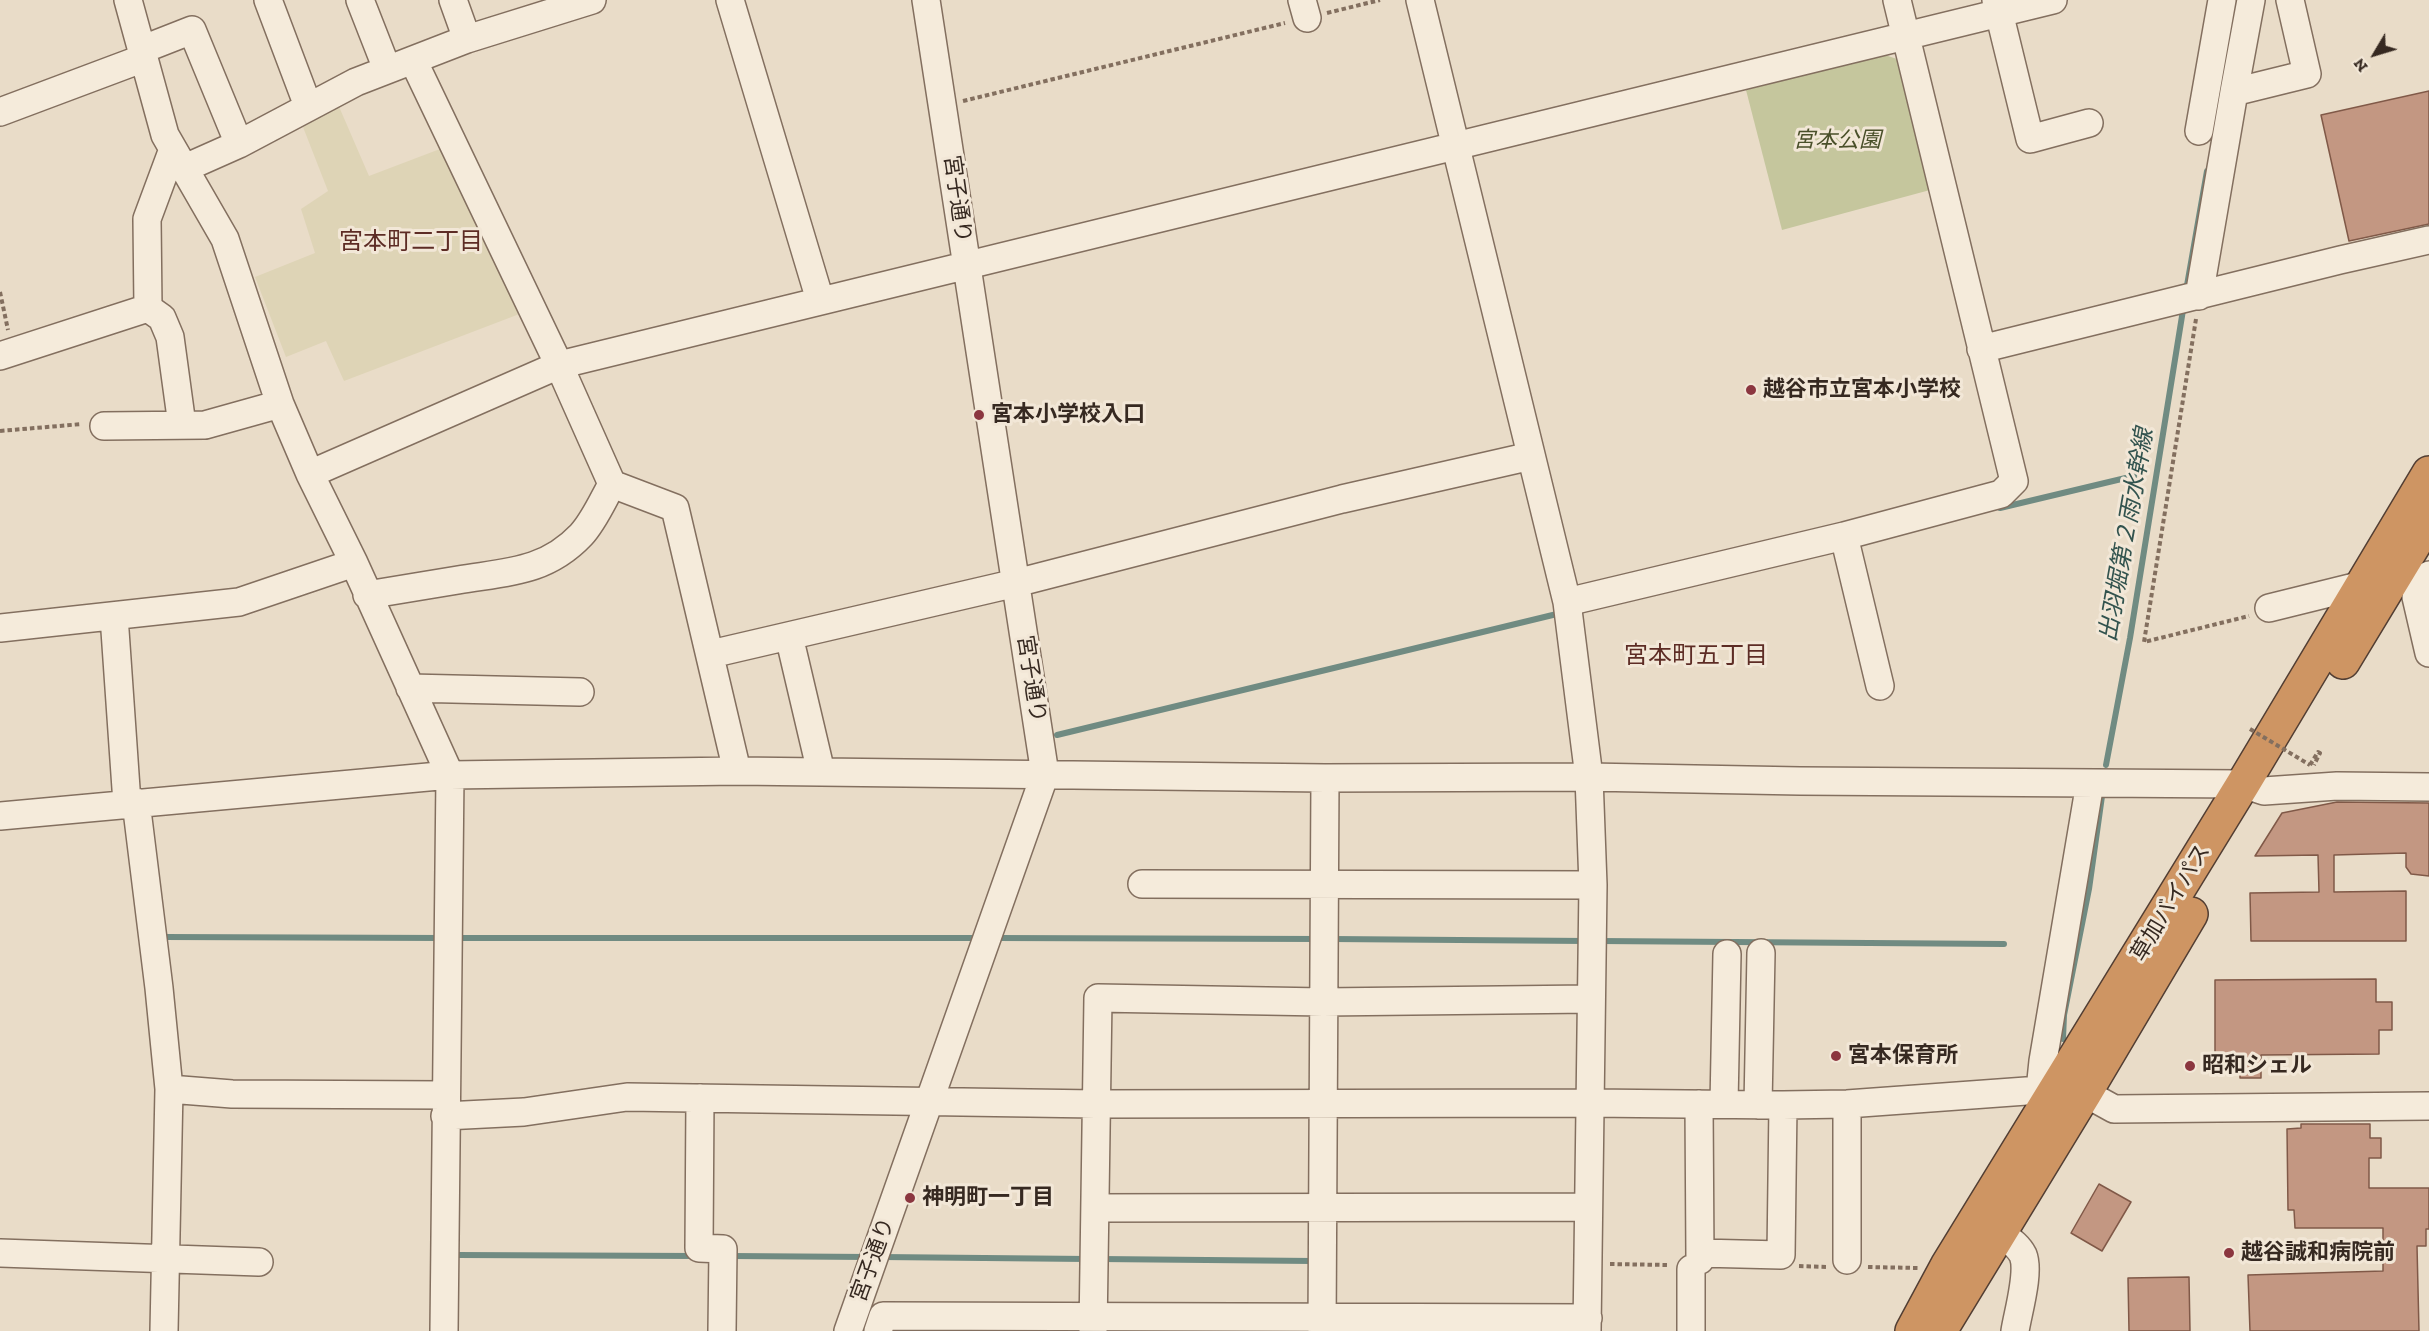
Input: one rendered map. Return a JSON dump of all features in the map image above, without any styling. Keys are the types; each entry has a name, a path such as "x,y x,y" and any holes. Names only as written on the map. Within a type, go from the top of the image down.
{"highway":[{"name":"草加バイパス","path":"1940,1331 2085,1094 2362,585 2429,473"},
{"name":"草加バイパス","path":"1912,1331 2046,1094 2254,787 2422,567 2429,520"}],"street":[{"path":"128,0 165,135 225,239 280,404 310,474 354,563 450,775 444,1331"},
{"path":"268,0 308,106"},
{"path":"360,0 387,69"},
{"path":"453,0 467,39"},
{"path":"148,308 147,219 179,159 239,144 308,106 387,69 467,39 592,0"},
{"path":"729,0 819,300"},
{"name":"宮子通り","path":"848,1331 1045,774 927,0"},
{"path":"878,1331 883,1316 1093,1324 1588,1325 1593,885 1589,777 1568,602 1420,0"},
{"path":"1568,602 1844,536 2001,494 2014,481 1897,0"},
{"path":"310,474 559,365 1905,36 1997,7 2053,0"},
{"path":"2199,132 2222,0"},
{"path":"2199,296 2251,0"},
{"path":"2234,92 2307,74 2290,0"},
{"path":"1997,7 2030,139 2089,123"},
{"path":"0,112 142,54 192,30 239,144"},
{"path":"412,60 559,365 612,484 675,508 737,771"},
{"path":"1981,349 2429,240"},
{"path":"6,354 148,308"},
{"path":"148,308 162,318 170,337 183,425"},
{"path":"104,426 205,425 280,404"},
{"path":"711,654 1016,583 1342,499 1531,456"},
{"path":"367,595 462,579 498,576 528,568 553,556 582,534 612,484"},
{"path":"1844,536 1881,686"},
{"path":"0,628 239,602 354,563"},
{"path":"2422,567 2416,597 2429,653"},
{"path":"2269,608 2362,585"},
{"path":"114,616 132,803 159,988 169,1089 164,1331"},
{"path":"789,636 821,772"},
{"path":"410,688 580,692"},
{"path":"0,816 450,775 737,771 1325,778 1589,777 2254,787 2429,787"},
{"path":"1322,1324 1325,778"},
{"path":"169,1089 524,1112 627,1097 1096,1104 1771,1105 1847,1104 2046,1094 2043,1062 2090,783"},
{"path":"1142,884 1593,885"},
{"path":"1697,1261 1781,1256 1761,953"},
{"path":"1691,1331 1727,954"},
{"path":"1093,1324 1098,998 1323,1002 1590,999"},
{"path":"2085,1094 2114,1109 2429,1107"},
{"path":"700,1098 699,1248 723,1249 723,1331"},
{"path":"1847,1104 1847,1260"},
{"path":"1095,1208 1588,1207"},
{"path":"1999,1232 2015,1244 2024,1256 2025,1272 2015,1331"},
{"path":"0,1253 259,1262"}],"path":[{"path":"942,98 960,101 1305,9 1380,0"},
{"path":"0,292 6,354"},
{"path":"2199,296 2144,642 2264,612 2269,608"},
{"path":"0,431 86,424 104,426"},
{"path":"2250,729 2310,765 2318,752 2320,753 2312,767"}],"shaded area":[{"path":"337,102 369,176 440,149 522,313 344,381 326,341 286,357 255,277 315,253 301,209 328,191 303,127"}],"green space":[{"name":"宮本公園","path":"1885,55 1897,59 1930,190 1782,230 1746,90"}],"building":[{"path":"2429,91 2429,224 2349,241 2321,115"},
{"path":"2337,802 2429,803 2429,876 2411,874 2406,867 2406,853 2334,855 2334,892 2406,891 2406,941 2251,941 2250,893 2319,892 2318,855 2255,856 2282,813"},
{"path":"2376,979 2376,1002 2392,1002 2392,1030 2379,1030 2379,1054 2261,1055 2261,1078 2240,1078 2240,1054 2215,1054 2215,980"},
{"path":"2301,1124 2370,1124 2370,1138 2381,1138 2381,1158 2369,1158 2369,1188 2429,1188 2429,1229 2426,1229 2426,1246 2417,1246 2419,1331 2250,1331 2248,1275 2383,1271 2383,1228 2295,1228 2294,1210 2288,1210 2287,1129 2301,1128"},
{"path":"2099,1184 2131,1202 2102,1251 2071,1233"},
{"path":"2189,1277 2190,1331 2129,1331 2128,1278"}],"waterway":[{"name":"出羽堀第２雨水幹線","path":"2227,58 2237,0"},
{"name":"出羽堀第２雨水幹線","path":"2186,291 2207,171"},
{"name":"出羽堀第２雨水幹線","path":"2106,765 2130,638 2183,310"},
{"path":"2000,508 2134,476"},
{"path":"1057,735 1561,613"},
{"name":"出羽堀第２雨水幹線","path":"2063,1039 2064,1015 2089,889 2102,796"},
{"path":"164,937 443,938"},
{"path":"456,938 980,938"},
{"path":"996,938 1319,939"},
{"path":"1332,939 1586,941"},
{"path":"1599,941 2004,944"},
{"path":"457,1255 697,1256"},
{"path":"731,1256 868,1257"},
{"path":"881,1257 1087,1259"},
{"path":"1100,1259 1313,1261"}],"place":[{"name":"越谷市立宮本小学校","path":"1751,390"},
{"name":"宮本小学校入口","path":"979,415"},
{"name":"宮本保育所","path":"1836,1056"},
{"name":"昭和シェル","path":"2190,1066"},
{"name":"神明町一丁目","path":"910,1198"},
{"name":"越谷誠和病院前","path":"2229,1253"}],"district":[{"name":"宮本町二丁目","path":"411,242"},
{"name":"宮本町五丁目","path":"1696,656"}]}
